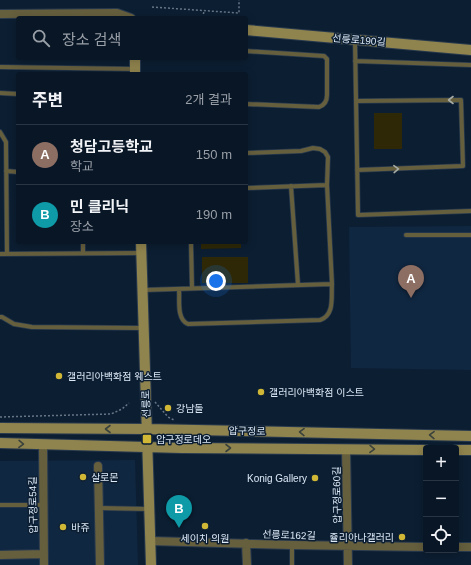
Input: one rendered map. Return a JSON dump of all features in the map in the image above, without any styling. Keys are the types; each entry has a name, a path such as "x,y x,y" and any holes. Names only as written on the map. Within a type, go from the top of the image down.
{"main road":[{"name":"선릉로190길","path":"248,30 471,50"},
{"path":"135,60 135,72"},
{"name":"선릉로","path":"141,244 151,565"},
{"name":"압구정로","path":"0,428 147,429 471,436"},
{"name":"압구정로","path":"0,443 182,448 423,450"},
{"path":"459,450 471,450"}],"street":[{"path":"0,14 117,14 124,16"},
{"name":"압구정로54길","path":"43,444 44,565"},
{"name":"압구정로60길","path":"346,449 348,565"},
{"path":"98,466 100,565"},
{"name":"선릉로162길","path":"151,541 423,547"},
{"path":"246,543 247,565"},
{"path":"459,547 471,547"},
{"path":"0,556 44,554"}],"lane":[{"path":"354,40 358,215 471,211"},
{"path":"248,51 324,56 327,60 328,95 327,101 319,107 248,104"},
{"path":"355,61 471,65"},
{"path":"0,67 108,69 135,72"},
{"path":"0,93 16,94"},
{"path":"356,101 462,100 463,166 357,170"},
{"path":"0,132 6,142 7,254"},
{"path":"179,289 180,317 184,323 188,324 320,320 324,319 330,312 332,284 327,185 328,157 326,152 313,148 301,151 248,153"},
{"path":"6,171 16,172"},
{"path":"248,188 327,185"},
{"path":"291,186 298,285"},
{"path":"406,234 471,235"},
{"path":"83,244 83,253"},
{"path":"191,244 192,288"},
{"path":"0,254 141,254"},
{"path":"142,290 332,284"},
{"path":"0,317 14,324 32,327 144,328"},
{"path":"0,505 43,505"},
{"path":"98,508 149,509"},
{"path":"292,545 292,565"}],"path":[{"path":"152,7 239,13 239,0"},
{"path":"203,16 204,10"},
{"path":"0,417 111,414 122,409 129,403"}],"shaded area":[{"path":"374,113 402,113 402,149 374,149"},
{"path":"471,226 471,370 351,368 349,227"},
{"path":"201,244 241,244 241,248 201,249"},
{"path":"202,257 248,257 248,283 202,283"},
{"path":"135,460 138,565 0,565 0,461"}],"place":[{"name":"청담고등학교","path":"411,298"},
{"name":"갤러리아백화점 웨스트","path":"59,376"},
{"name":"갤러리아백화점 이스트","path":"261,392"},
{"name":"강남돌","path":"168,408"},
{"name":"압구정로데오","path":"147,439"},
{"name":"살로몬","path":"83,477"},
{"name":"Konig Gallery","path":"315,478"},
{"name":"세이치 의원","path":"205,526"},
{"name":"바쥬","path":"63,527"},
{"name":"민 클리닉","path":"179,528"},
{"name":"쥴리아나갤러리","path":"402,537"}]}
